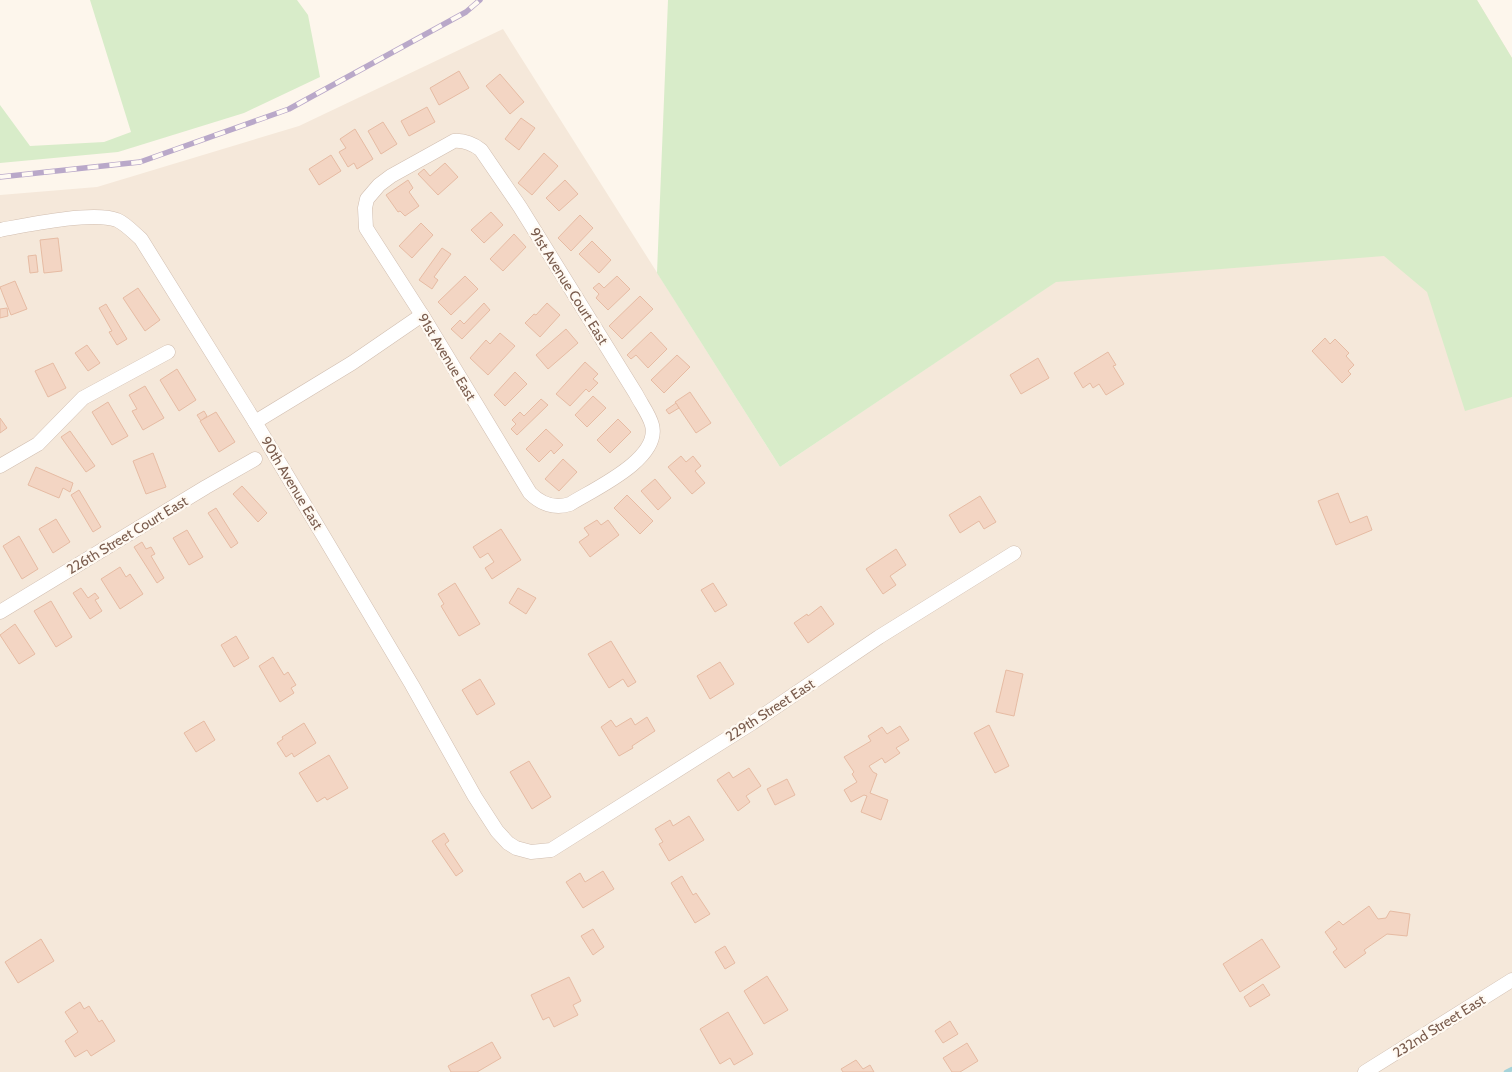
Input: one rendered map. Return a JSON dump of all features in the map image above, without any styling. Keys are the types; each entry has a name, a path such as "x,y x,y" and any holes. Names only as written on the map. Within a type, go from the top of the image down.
{"street":[{"name":"91st Avenue East","path":"465,142 454,141 379,185 367,200 364,208 366,228 522,481 536,499 548,505"},
{"name":"91st Avenue Court East","path":"465,142 475,145 481,150 514,198 631,386 652,426 650,442 646,452 630,468 570,504 560,507 548,505"},
{"name":"90th Avenue East","path":"0,230 49,221 92,218 118,221 141,239 255,422 412,685 475,796 497,831 508,843 521,850"},
{"path":"255,422 352,363 422,316"},
{"path":"0,466 38,444 82,398 168,352"},
{"name":"226th Street Court East","path":"0,612 255,459"},
{"name":"229th Street East","path":"521,850 531,852 551,850 752,724 879,638 1014,553"},
{"name":"232nd Street East","path":"1365,1072 1512,980"}],"shaded area":[{"path":"1477,0 1512,58 1512,1072 0,1072 0,195 97,187 299,126 503,29 780,467"}],"green space":[{"path":"90,0 297,0 308,15 320,77 244,113 118,152 0,163 0,105 30,146 104,142 131,132"},
{"path":"668,0 1477,0 1512,58 1512,397 1465,411 1427,292 1384,256 1056,282 780,467 657,273"}],"building":[{"path":"459,71 469,88 439,105 430,88"},
{"path":"500,74 524,102 510,114 486,86"},
{"path":"427,107 435,122 409,136 401,121"},
{"path":"521,118 535,128 519,150 505,139"},
{"path":"383,122 397,144 381,154 368,131"},
{"path":"355,129 373,159 357,169 354,163 348,167 339,152 346,148 340,139"},
{"path":"544,153 558,166 532,195 518,183"},
{"path":"331,155 341,171 319,185 309,169"},
{"path":"445,163 458,177 438,195 418,174 424,169 430,176"},
{"path":"408,180 413,188 409,192 419,206 405,216 400,211 398,212 386,195"},
{"path":"565,180 578,194 559,211 546,198"},
{"path":"491,212 503,225 484,243 471,230"},
{"path":"580,215 593,228 571,251 558,238"},
{"path":"421,223 433,235 412,258 399,246"},
{"path":"514,234 526,247 503,271 490,259"},
{"path":"58,238 62,271 44,273 40,240"},
{"path":"592,241 611,260 599,273 579,254"},
{"path":"442,248 451,254 434,277 438,280 432,289 419,280"},
{"path":"36,255 38,272 30,273 28,256"},
{"path":"465,276 478,289 451,315 438,302"},
{"path":"617,276 630,289 608,310 596,298 599,294 593,288 599,283 604,288"},
{"path":"15,281 27,309 11,315 0,287"},
{"path":"138,288 160,320 145,331 123,298"},
{"path":"640,296 653,309 622,339 609,326"},
{"path":"484,303 490,310 462,339 451,329 460,320 464,324"},
{"path":"547,303 560,315 540,337 525,323"},
{"path":"106,304 127,339 117,345 109,332 112,331 99,308"},
{"path":"7,308 8,316 0,318 0,309"},
{"path":"566,329 578,343 548,369 536,355"},
{"path":"651,332 667,349 648,368 636,355 631,359 627,355"},
{"path":"500,333 515,346 488,375 470,358 486,340 490,344"},
{"path":"1325,338 1330,344 1335,339 1349,353 1346,356 1354,365 1348,371 1351,374 1342,383 1312,351"},
{"path":"87,345 100,363 88,371 75,353"},
{"path":"1108,352 1116,365 1113,366 1124,384 1106,395 1099,384 1093,388 1090,383 1083,388 1074,373"},
{"path":"677,355 690,367 664,393 651,380"},
{"path":"1038,358 1049,378 1021,394 1010,375"},
{"path":"585,362 598,374 593,379 598,383 589,392 586,389 570,406 556,394"},
{"path":"53,363 66,388 48,397 35,371"},
{"path":"177,369 196,400 179,411 160,380"},
{"path":"515,372 527,384 505,406 494,395"},
{"path":"145,386 164,418 143,430 132,411 137,409 129,395"},
{"path":"690,392 711,423 696,433 675,402"},
{"path":"593,396 606,408 587,427 575,415"},
{"path":"541,399 548,405 517,435 511,429 516,424 512,420 520,412 524,416"},
{"path":"108,402 128,436 112,445 92,412"},
{"path":"676,403 679,408 669,414 666,410"},
{"path":"204,411 207,416 201,421 197,415"},
{"path":"216,412 235,442 219,452 200,421"},
{"path":"0,418 7,428 0,433"},
{"path":"618,419 631,432 610,453 597,440"},
{"path":"546,429 563,445 554,454 551,450 539,462 526,449"},
{"path":"70,431 95,466 86,472 61,437"},
{"path":"153,453 166,487 146,494 133,461"},
{"path":"681,456 686,462 693,456 701,466 695,471 705,483 692,494 668,467"},
{"path":"563,459 577,472 559,491 545,479"},
{"path":"36,467 73,483 70,492 63,488 59,498 28,485"},
{"path":"655,479 671,498 658,510 641,491"},
{"path":"242,486 267,513 258,522 233,494"},
{"path":"79,490 101,527 93,532 71,495"},
{"path":"1338,493 1350,523 1367,516 1372,530 1336,545 1318,501"},
{"path":"627,495 653,521 640,534 614,508"},
{"path":"980,496 996,522 984,529 979,521 960,533 949,515"},
{"path":"216,508 238,543 231,548 208,513"},
{"path":"56,519 70,542 53,553 39,529"},
{"path":"597,520 601,525 608,520 619,535 590,557 579,542 589,535 584,528"},
{"path":"501,529 521,560 492,579 485,568 494,562 488,553 480,558 473,547"},
{"path":"187,530 203,557 189,565 173,538"},
{"path":"19,536 38,569 22,579 3,546"},
{"path":"142,542 146,549 151,547 155,554 151,556 164,578 157,583 134,547"},
{"path":"896,549 906,565 890,576 896,585 883,594 866,569"},
{"path":"120,567 126,577 130,574 143,594 120,609 101,579"},
{"path":"455,583 480,624 459,636 441,606 444,604 438,594"},
{"path":"713,583 727,605 715,612 701,590"},
{"path":"81,588 88,598 95,593 99,598 95,600 102,611 90,619 73,593"},
{"path":"518,588 536,598 526,614 509,603"},
{"path":"51,601 72,637 56,647 34,611"},
{"path":"821,606 834,624 808,643 794,623 807,614 808,616"},
{"path":"15,624 35,654 19,664 0,635"},
{"path":"236,636 249,658 234,667 221,645"},
{"path":"611,641 636,682 628,687 623,679 609,688 588,654"},
{"path":"273,657 284,675 288,672 296,685 291,688 294,693 280,702 259,666"},
{"path":"720,662 734,684 710,699 697,676"},
{"path":"1006,670 1023,674 1014,716 996,712"},
{"path":"480,679 495,704 477,715 462,690"},
{"path":"647,717 655,731 619,756 601,727 611,720 616,727 631,718 635,725"},
{"path":"204,721 215,740 196,752 184,733"},
{"path":"304,723 316,743 294,757 292,753 286,757 277,743 283,739 282,737"},
{"path":"989,725 1009,766 995,773 974,733"},
{"path":"900,726 909,740 896,748 900,753 885,763 882,758 869,766 877,774 870,793 888,800 881,820 861,812 867,796 864,795 851,802 844,790 857,782 852,774 854,772 844,757 871,741 868,736 882,727 887,734"},
{"path":"329,755 348,788 327,800 325,797 317,802 299,773"},
{"path":"529,761 551,797 532,809 510,772"},
{"path":"749,768 761,786 746,796 750,802 738,811 717,780 729,772 733,778"},
{"path":"787,779 795,795 775,805 767,789"},
{"path":"689,816 704,840 669,861 659,844 663,842 655,829 670,820 673,826"},
{"path":"444,833 449,841 445,844 463,871 456,876 432,841"},
{"path":"603,871 614,889 583,908 566,882 580,873 585,882"},
{"path":"682,876 693,895 696,893 710,914 695,923 671,883"},
{"path":"1369,906 1378,919 1386,918 1390,911 1410,914 1407,936 1387,934 1364,950 1366,953 1345,968 1333,952 1337,949 1325,932 1339,921 1343,925"},
{"path":"593,929 604,947 593,955 581,936"},
{"path":"41,939 54,961 18,983 5,962"},
{"path":"1262,939 1280,967 1240,992 1223,964"},
{"path":"725,946 735,963 725,969 715,952"},
{"path":"767,976 788,1010 764,1024 744,991"},
{"path":"569,977 581,1001 573,1005 578,1015 554,1027 549,1017 543,1020 531,995"},
{"path":"1263,984 1270,995 1250,1007 1244,997"},
{"path":"80,1002 84,1009 89,1006 99,1022 102,1020 115,1041 91,1056 87,1050 75,1057 65,1041 78,1032 65,1012"},
{"path":"728,1012 753,1054 734,1065 730,1058 720,1064 700,1029"},
{"path":"950,1021 958,1034 943,1043 935,1031"},
{"path":"492,1042 501,1058 477,1072 451,1072 448,1066"},
{"path":"967,1043 978,1061 960,1072 952,1072 943,1058"},
{"path":"856,1060 863,1069 870,1065 874,1072 843,1072 841,1069"}],"waterway":[{"path":"1506,1072 1512,1069"}],"railway":[{"path":"0,177 140,162 289,109 466,12 480,0"}]}
